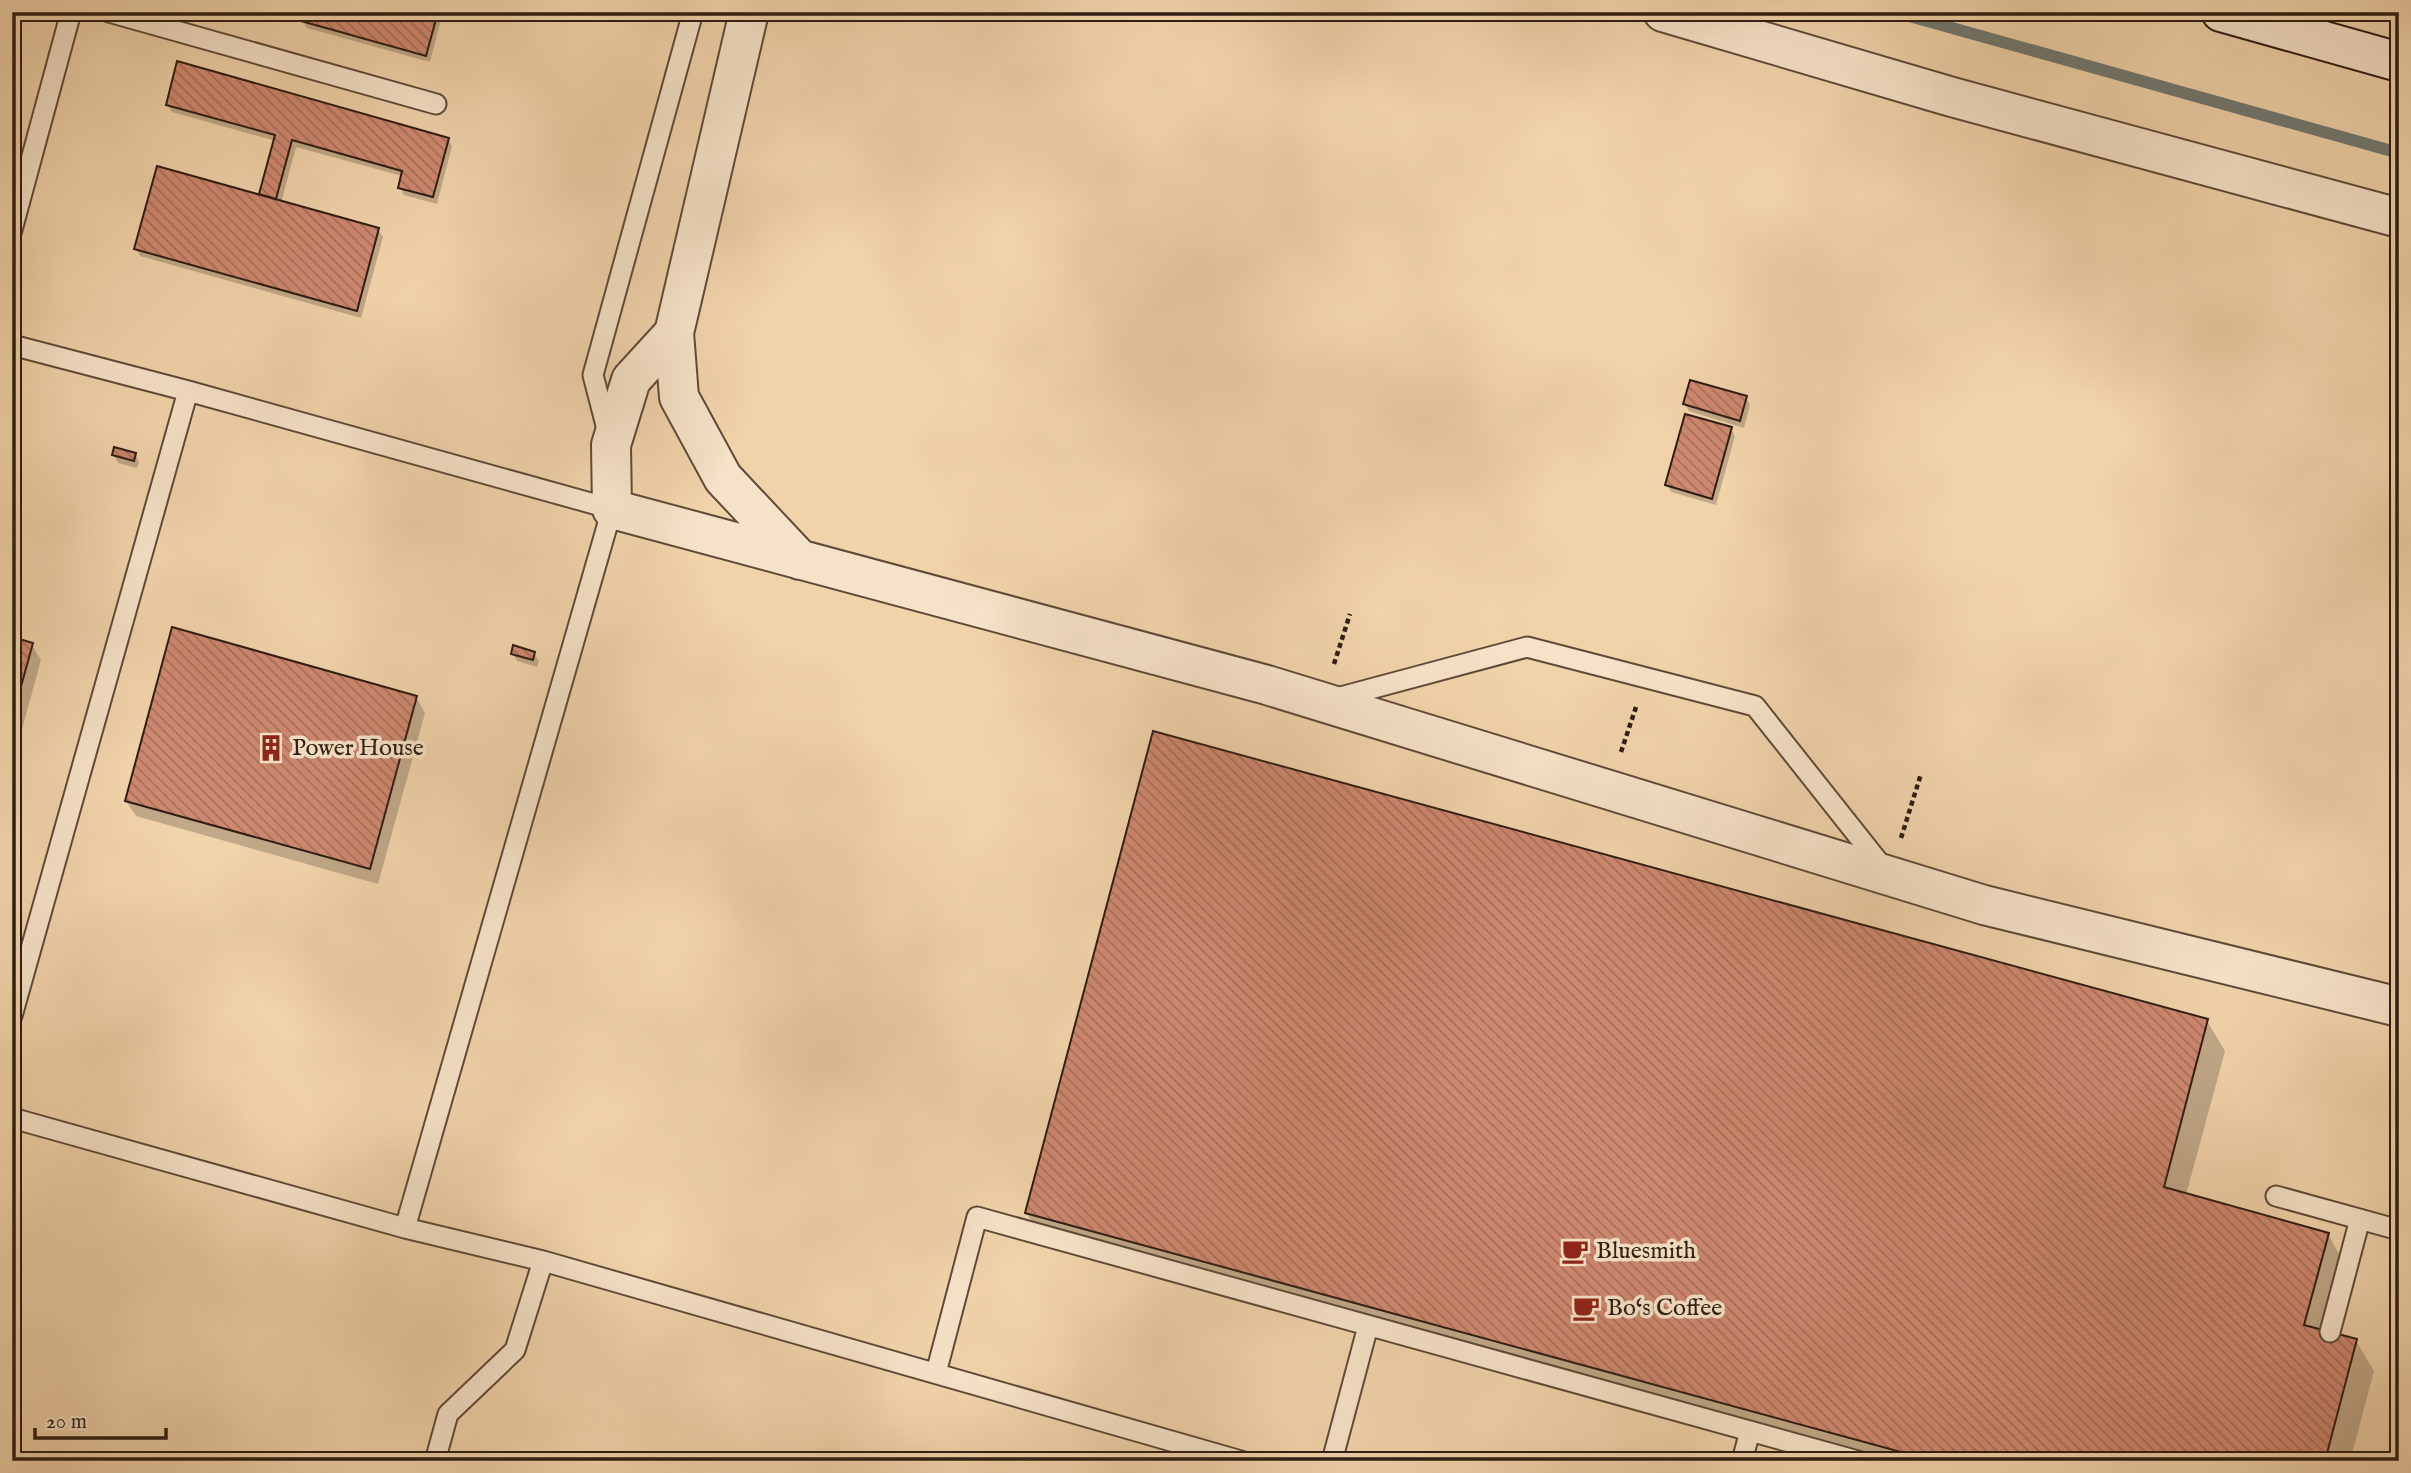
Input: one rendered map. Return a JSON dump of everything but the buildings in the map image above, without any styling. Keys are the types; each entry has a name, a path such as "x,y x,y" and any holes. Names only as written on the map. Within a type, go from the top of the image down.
{"street":[{"path":"749,12 674,333 679,397 723,478 800,560"},
{"path":"1663,12 1951,97 2399,218"},
{"path":"2221,12 2399,62"},
{"path":"674,333 631,380 611,444 612,509 1254,681 1984,905 2399,1007"}],"lane":[{"path":"12,230 71,12"},
{"path":"109,12 436,104"},
{"path":"611,444 593,375 693,12"},
{"path":"12,345 612,509 405,1227"},
{"path":"12,1016 188,391"},
{"path":"1322,702 1527,647 1755,706 1890,876"},
{"path":"12,1118 405,1227 543,1261 1241,1461"},
{"path":"2276,1196 2399,1230"},
{"path":"936,1373 977,1217 1858,1461"},
{"path":"2330,1332 2360,1219"},
{"path":"435,1461 448,1414 515,1350 543,1261"},
{"path":"1332,1461 1368,1326"},
{"path":"1742,1461 1750,1431"}],"path":[{"path":"1322,702 1349,614"},
{"path":"1609,790 1645,678"},
{"path":"1890,876 1921,774"}],"waterway":[{"path":"1895,12 2399,153"}],"place":[{"name":"Power House","path":"271,748"},
{"name":"Bluesmith","path":"1575,1251"},
{"name":"Bo‘s Coffee","path":"1586,1308"}]}
